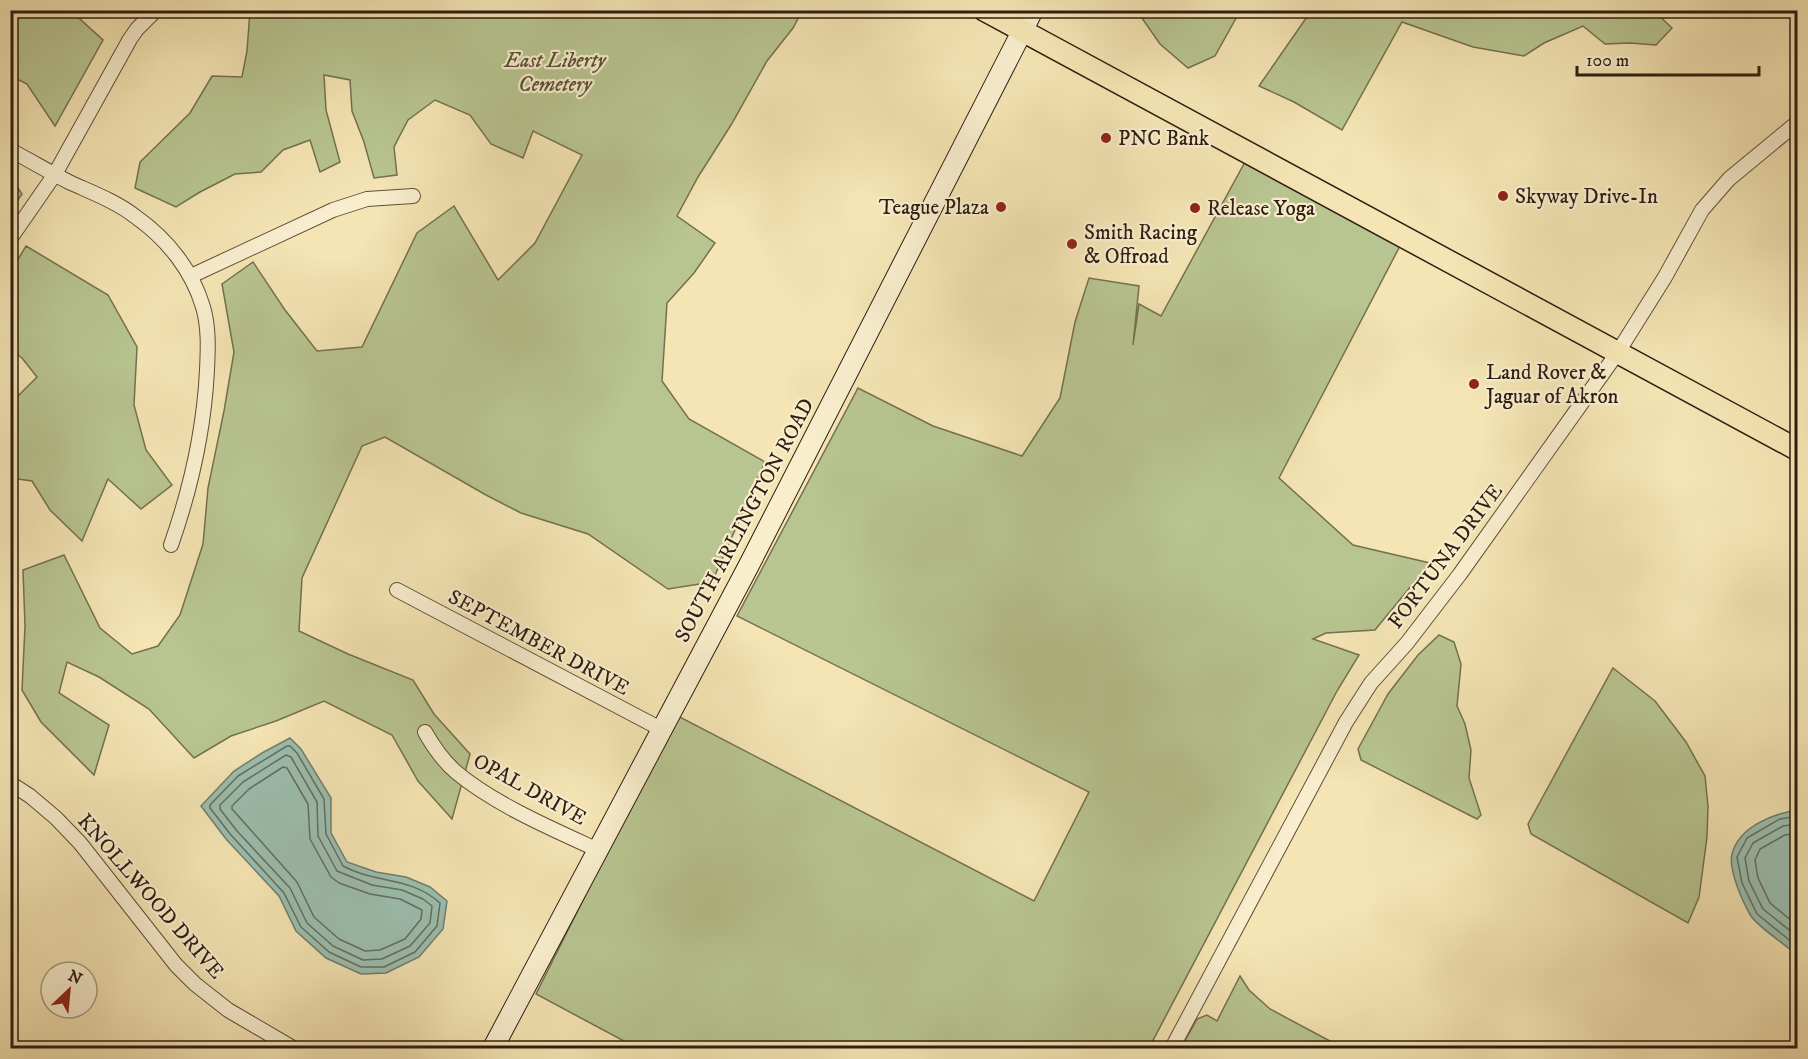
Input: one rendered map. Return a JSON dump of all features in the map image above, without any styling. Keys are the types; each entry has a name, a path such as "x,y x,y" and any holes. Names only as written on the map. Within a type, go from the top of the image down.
{"main road":[{"path":"984,10 1797,450"},
{"name":"SOUTH ARLINGTON ROAD","path":"493,1048 779,508 1033,10"}],"street":[{"path":"10,239 55,174 130,39 156,10"},
{"name":"FORTUNA DRIVE","path":"1172,1048 1346,722 1371,683 1407,643 1460,574 1618,352 1665,278 1707,203 1729,179 1797,122"},
{"path":"10,150 135,216 167,245 191,276 203,306 206,322 208,360 206,396 187,498 171,544"},
{"path":"191,276 333,210 367,199 413,196"},
{"name":"SEPTEMBER DRIVE","path":"398,590 661,729"},
{"name":"OPAL DRIVE","path":"425,732 443,758 472,784 548,826 598,850"},
{"name":"KNOLLWOOD DRIVE","path":"10,783 56,818 80,843 170,957 195,984 228,1010 293,1048"}],"green space":[{"path":"10,11 71,11 103,40 55,126 27,84 11,76"},
{"name":"East Liberty Cemetery","path":"250,11 802,11 793,28 767,61 677,216 715,243 694,273 667,303 662,381 689,419 765,462 712,582 668,589 588,534 521,513 385,437 362,446 302,578 299,631 413,680 434,714 470,754 452,819 418,781 392,735 324,701 276,721 231,736 194,758 149,709 99,677 67,662 59,693 109,725 94,775 41,722 22,690 25,626 23,570 64,555 100,628 132,654 158,646 180,615 203,544 208,488 234,352 222,284 253,262 285,310 317,351 362,347 417,233 454,206 498,280 535,243 582,155 533,131 523,158 491,144 470,115 435,100 408,120 394,147 397,175 374,178 352,111 350,80 324,75 326,110 340,162 320,172 310,140 283,150 261,172 235,174 176,207 135,188 140,162 190,113 212,76 242,77 247,51"},
{"path":"1137,11 1240,11 1215,56 1188,68 1160,44"},
{"path":"1311,11 1654,11 1672,28 1656,45 1605,44 1583,26 1544,43 1524,56 1473,47 1402,22 1342,130 1294,102 1259,86"},
{"path":"1245,162 1401,244 1279,478 1353,545 1430,563 1375,630 1326,633 1313,639 1359,655 1337,691 1149,1048 637,1048 536,994 676,715 1034,901 1089,792 737,616 858,388 933,426 1022,456 1060,398 1075,322 1089,278 1139,286 1133,345 1139,304 1161,316"},
{"path":"11,178 22,194 11,210"},
{"path":"26,246 108,295 137,347 134,405 146,450 172,485 141,509 108,479 82,541 50,510 32,481 11,478 11,403 37,377 22,358 11,350 11,271"},
{"path":"1439,635 1454,642 1461,664 1457,706 1465,724 1471,750 1469,778 1481,815 1477,819 1361,760 1358,749 1388,694 1418,655"},
{"path":"1613,668 1655,701 1686,742 1705,776 1708,806 1707,837 1699,897 1688,923 1531,834 1528,824"},
{"path":"1240,976 1249,990 1270,1009 1343,1048 1181,1048 1197,1019 1207,1015 1217,1021"}],"water":[{"path":"290,738 301,749 331,798 331,833 347,862 376,872 406,877 430,887 447,901 443,929 419,957 386,973 361,974 326,958 296,931 279,896 226,839 201,806 234,771"},
{"path":"1798,810 1797,955 1751,916 1737,886 1731,860 1736,845 1749,829 1777,815"}],"place":[{"name":"PNC Bank","path":"1106,138"},
{"name":"Skyway Drive-In","path":"1503,196"},
{"name":"Teague Plaza","path":"1001,207"},
{"name":"Release Yoga","path":"1195,208"},
{"name":"Smith Racing & Offroad","path":"1072,244"},
{"name":"Land Rover & Jaguar of Akron","path":"1474,384"}]}
